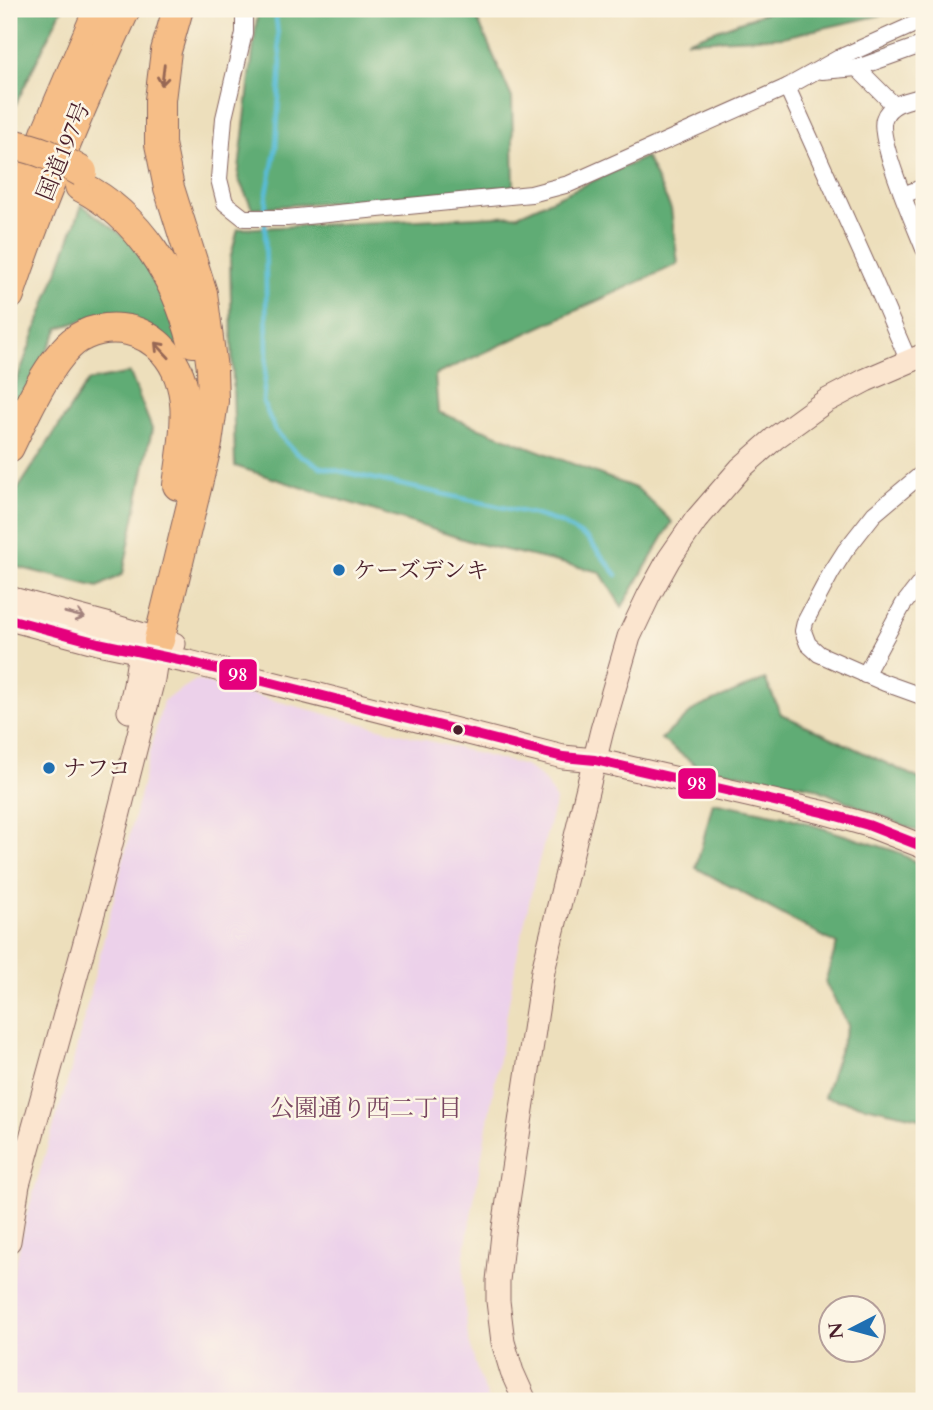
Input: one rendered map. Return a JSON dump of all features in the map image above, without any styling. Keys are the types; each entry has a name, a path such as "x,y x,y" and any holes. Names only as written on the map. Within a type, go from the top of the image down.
{"highway":[{"path":"9,200 60,71 93,9"},
{"name":"国道197号","path":"9,235 47,131 99,9"},
{"name":"国道197号","path":"9,295 25,246 61,156 125,9"},
{"path":"149,645 209,433 213,401 212,369 202,293 169,188 160,144 160,100 166,51 178,9"},
{"path":"9,144 57,157 97,195 115,208 148,245 171,281 188,322 197,361 197,401 178,485"},
{"path":"9,156 81,179 116,194 173,258 204,316"},
{"path":"9,447 49,369 75,340 88,333 118,328 132,331 158,344 177,368 186,412 186,430 149,645"}],"street":[{"path":"244,9 244,33 224,118 219,180 225,203 244,218 287,218 531,194 569,184 787,87 839,58 924,20"},
{"path":"815,71 856,68 924,44"},
{"path":"856,68 894,105"},
{"path":"524,1401 503,1342 498,1301 500,1260 543,971 603,727 629,638 658,577 696,520 741,468 826,401 916,358 876,285 787,87"},
{"path":"924,96 894,105 884,118 882,133 924,249"},
{"path":"903,195 924,187"},
{"path":"924,472 874,514 845,551 804,626 806,641 819,654 865,675 924,696"},
{"path":"865,675 894,619 924,578"},
{"path":"9,598 149,645"},
{"path":"9,619 98,643 149,645 206,653 566,745 595,760 826,813 868,825 924,847"},
{"path":"9,1241 13,1195 97,899 153,679 149,645"}],"shaded area":[{"path":"196,680 525,766 544,780 556,800 518,951 464,1256 463,1284 468,1338 489,1401 9,1401 9,1295 26,1217 71,1070 163,701"}],"green space":[{"path":"9,9 62,9 11,114 9,114"},
{"path":"258,9 473,9 512,98 514,186 252,208 238,178"},
{"path":"776,9 909,9 783,37 686,41"},
{"path":"646,157 671,209 678,264 435,375 438,412 638,489 672,522 622,607 600,572 475,543 235,466 230,259 238,229 518,215"},
{"path":"82,205 129,240 166,296 187,360 146,328 108,312 59,328 9,422 9,402"},
{"path":"130,373 152,429 123,574 98,587 9,565 9,503 88,381"},
{"path":"765,679 781,714 924,781 924,834 810,786 697,766 661,739 695,709"},
{"path":"713,802 784,816 895,851 924,866 924,1119 824,1097 848,1025 825,982 837,944 696,868"}],"waterway":[{"path":"265,214 276,147 281,63 275,9"},
{"path":"265,222 267,353 263,402 275,430 296,453 321,467 533,514 561,523 588,539 617,575"}],"transit line":[{"name":"98","path":"9,619 563,757 595,760 826,813 868,825 924,847"}],"place":[{"name":"ケーズデンキ","path":"339,570"},
{"name":"ナフコ","path":"49,768"}],"district":[{"name":"公園通り西二丁目","path":"366,1108"}]}
